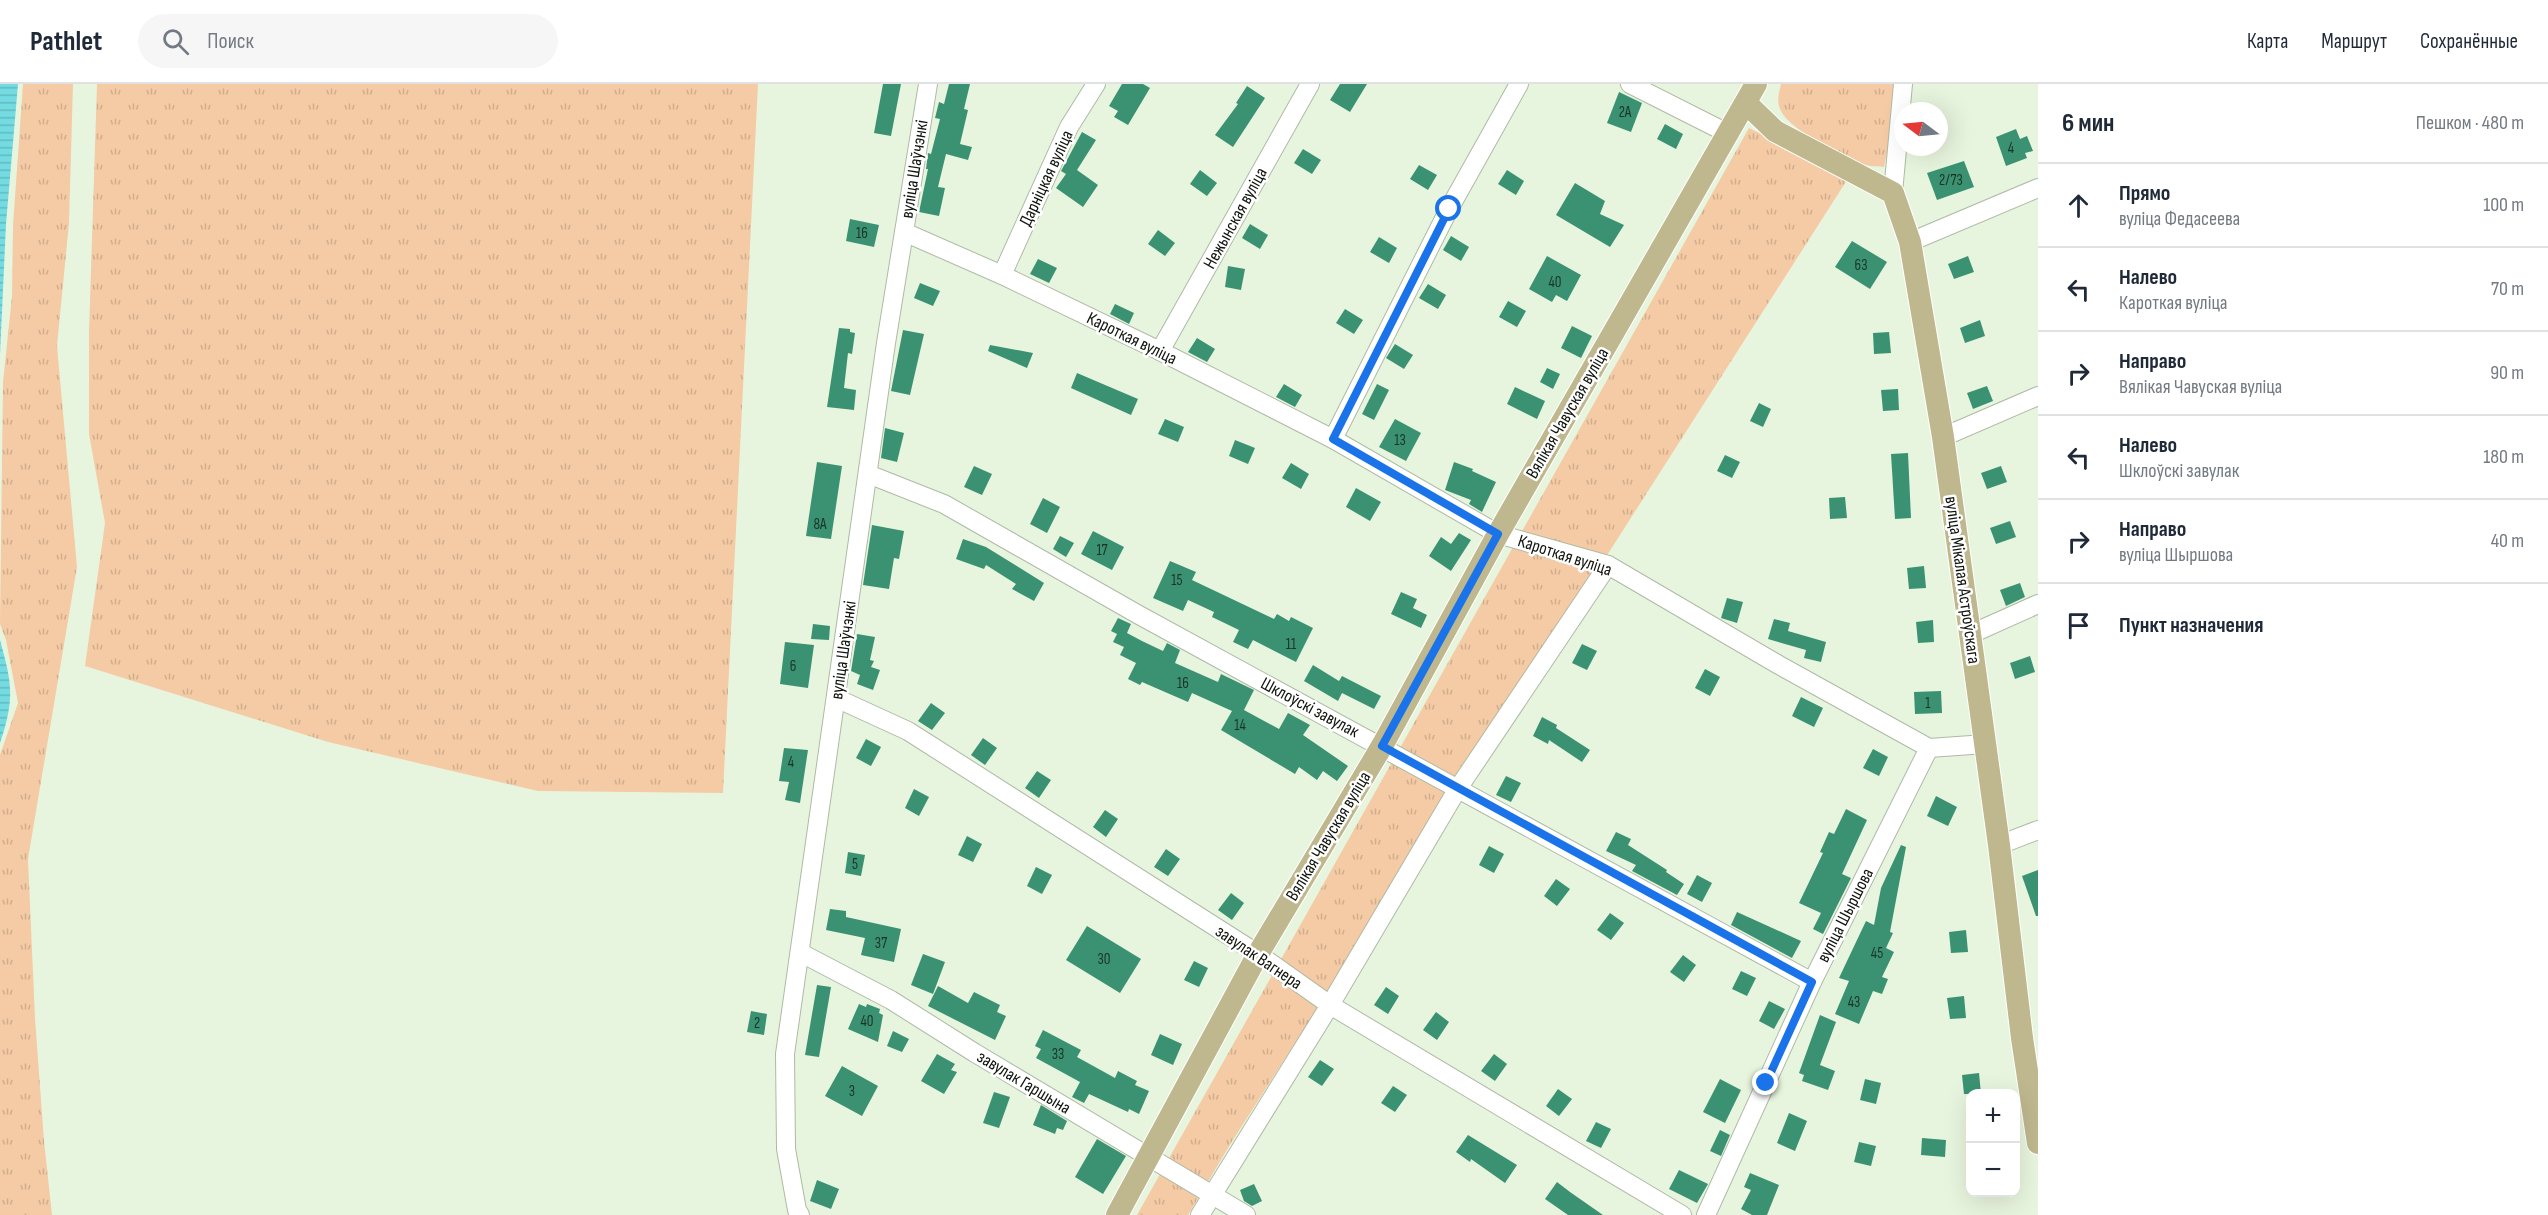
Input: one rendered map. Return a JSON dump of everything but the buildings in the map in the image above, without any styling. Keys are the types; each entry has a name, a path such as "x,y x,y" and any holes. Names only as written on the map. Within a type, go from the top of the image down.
{"main road":[{"name":"Вялікая Чавуская вуліца","path":"1117,1215 1258,954 1382,746 1498,534 1751,94"},
{"path":"1751,94 1775,131 1893,193"},
{"name":"вуліца Мікалая Астроўскага","path":"1893,193 1910,242 1943,437 1999,845 2030,1034 2038,1143"}],"street":[{"name":"вуліца Шаўчэнкі","path":"800,1215 797,1210 786,1149 785,1054 868,474 928,84"},
{"name":"Дарніцкая вуліца","path":"1002,275 1069,127 1096,84"},
{"name":"Нежынская вуліца","path":"1160,351 1310,84"},
{"path":"1333,439 1449,209 1519,84"},
{"path":"1630,84 1729,134"},
{"path":"1893,193 1903,84"},
{"path":"1910,242 2038,188"},
{"name":"Кароткая вуліца","path":"904,232 1002,275 1160,351 1333,439 1498,534 1608,566 1929,748"},
{"path":"1943,437 2038,396"},
{"name":"Шклоўскі завулак","path":"868,474 944,504 1140,615 1382,746 1457,790 1812,982"},
{"path":"1200,1215 1330,1005 1457,790 1608,566"},
{"path":"1971,634 2038,603"},
{"name":"завулак Вагнера","path":"836,698 908,731 1258,954 1330,1005 1682,1215"},
{"path":"1929,748 1986,744"},
{"name":"вуліца Шыршова","path":"1706,1215 1812,982 1929,748"},
{"path":"1999,845 2038,830"},
{"name":"завулак Гаршына","path":"801,953 891,999 975,1053 1246,1215"}],"green space":[{"path":"23,84 73,84 69,223 57,346 77,567 28,859 35,1018 52,1215 0,1215 0,755 18,703 6,640 0,624 3,382 12,296 13,225"},
{"path":"97,84 758,84 723,793 538,791 328,742 85,666 105,523 89,434 89,332"},
{"path":"1781,84 1901,84 1897,102 1894,102 1894,118 1884,167 1868,166 1857,162 1806,135 1786,118 1779,108 1778,98"},
{"path":"1749,128 1849,177 1231,1143 1188,1215 1137,1215"}],"water":[{"path":"0,84 18,84 6,224 0,355"},
{"path":"0,640 9,680 10,702 0,743"}],"route":[{"path":"1449,209 1333,439 1498,534 1382,746 1457,790 1812,982 1766,1083"}]}
